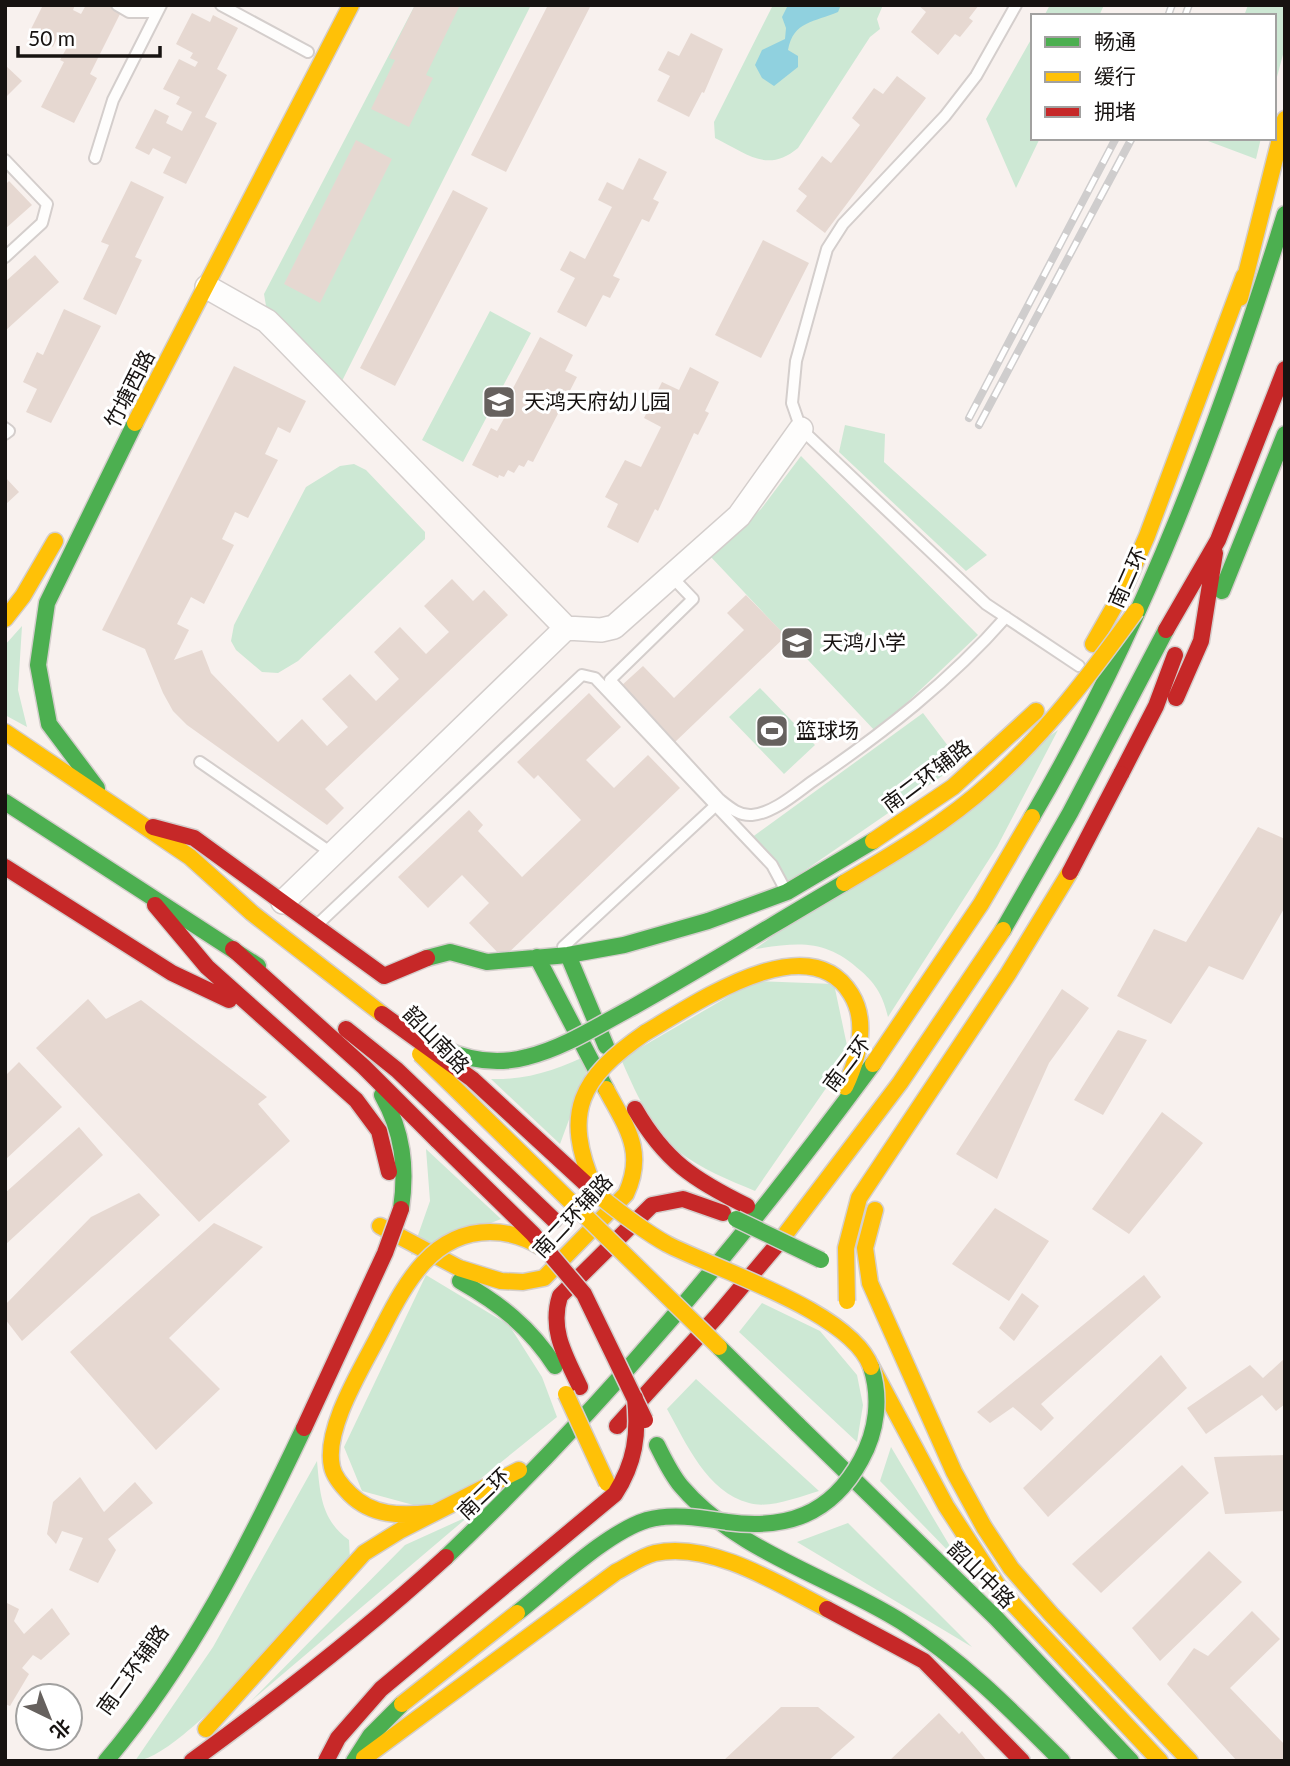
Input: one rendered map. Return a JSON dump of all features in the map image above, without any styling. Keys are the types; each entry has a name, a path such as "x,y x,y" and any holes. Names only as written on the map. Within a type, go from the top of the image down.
{"main road":[{"path":"305,57 332,5"},
{"name":"竹塘西路","path":"105,797 62,746 49,724 38,665 41,628 60,572 351,5"},
{"name":"南二环辅路","path":"1077,669 1110,618 1140,553 1210,376 1244,276 1285,119"},
{"name":"南二环","path":"186,1756 338,1652 460,1547 569,1439 703,1286 820,1135 925,991 998,874 1115,660 1201,461 1260,298 1285,215"},
{"name":"南二环辅路","path":"1232,376 1244,276"},
{"path":"319,1761 402,1704 622,1530 667,1517 750,1527 773,1526 802,1518 845,1486 860,1464 870,1440 876,1410 876,1386 853,1317 844,1277 848,1227 859,1198 1008,974 1067,877 1156,706 1285,369"},
{"path":"1190,1761 1011,1568 954,1472 870,1283 866,1263 868,1230 885,1190 1042,947 1152,751 1201,641 1285,434"},
{"path":"5,618 23,596 60,531"},
{"path":"1201,641 1217,542"},
{"path":"577,1468 670,1370 806,1212 909,1071 985,959 1049,852 1160,638 1217,542"},
{"path":"382,1014 447,1051 471,1059 501,1062 527,1060 597,1027 896,852 964,806 1014,761 1046,726 1136,611"},
{"name":"南二环辅路","path":"378,1231 491,1278 521,1283 544,1278 626,1194 634,1178 637,1160 634,1143 553,956 624,945 708,921 787,892 880,837 953,787 1013,736 1136,611"},
{"name":"韶山南路","path":"5,732 149,826 190,857 253,913 382,1014 555,1189 797,1424"},
{"path":"5,802 141,888 328,1014 397,1070 613,1277"},
{"path":"149,826 194,838 384,976 426,958 450,952 487,962 553,956 661,1159 679,1176 747,1206 870,1283"},
{"path":"5,867 172,973 268,1018"},
{"path":"141,888 207,967 268,1018 356,1100 379,1131 389,1175 387,1205 378,1231 295,1406"},
{"path":"233,949 364,1067 553,1256 584,1294 657,1445 683,1488 725,1522 862,1599 944,1651 1062,1761"},
{"path":"597,1192 579,1150 576,1125 579,1100 601,1066 645,1033 744,978 775,968 799,965 821,969 852,993 859,1010 857,1056 849,1079 820,1135"},
{"path":"382,1014 462,1070 597,1192 663,1242 831,1323 868,1361 946,1506 994,1582 1044,1640 1160,1761"},
{"path":"106,1761 164,1692 207,1623 304,1428 384,1253 401,1209 405,1157 398,1126 364,1067"},
{"path":"529,1328 642,1213 666,1200 698,1202 822,1252 866,1263"},
{"path":"378,1231 510,1312 529,1328 573,1391"},
{"path":"440,1512 401,1516 379,1513 355,1500 343,1488 332,1466 331,1450 338,1426 383,1326 414,1270 427,1255 469,1232 517,1234 553,1256"},
{"path":"491,1278 524,1299"},
{"path":"510,1312 544,1278"},
{"path":"560,1296 553,1310 553,1325 573,1391 646,1555"},
{"path":"652,1315 701,1363"},
{"path":"541,1316 559,1343"},
{"path":"186,1756 364,1553 381,1540 527,1466 564,1437 609,1395"},
{"path":"326,1761 338,1738 381,1689 615,1494 630,1473 637,1449 639,1428 635,1398"},
{"name":"韶山中路","path":"797,1424 996,1618 1131,1761"},
{"name":"南二环辅路","path":"90,1761 176,1655 284,1431"},
{"path":"612,1479 630,1502 646,1555"},
{"path":"824,1480 852,1507"},
{"path":"360,1761 433,1710 616,1572 646,1555 682,1551 727,1561 772,1580 924,1661 1022,1761"},
{"path":"354,1761 370,1736 402,1704"}],"street":[{"path":"206,287 267,321 281,334 566,628 601,630 614,626 738,516 801,429"},
{"path":"283,902 566,628"}],"lane":[{"path":"117,5 130,12 149,12 160,5"},
{"path":"95,158 113,100 160,5"},
{"path":"221,5 305,57"},
{"path":"1016,5 976,76 951,108 843,225 827,249 796,361 793,403 801,429 986,604 1077,669"},
{"path":"5,160 47,204 43,223 5,257"},
{"path":"5,428 9,431 5,434"},
{"path":"671,576 693,599 610,680 719,799 734,811 752,815 774,807 871,741 928,695 1006,617"},
{"path":"316,926 582,675 594,678 772,865 787,892"},
{"path":"200,762 333,853"},
{"path":"553,956 715,806"}],"green space":[{"path":"415,5 531,5 341,383 266,306 264,294"},
{"path":"773,5 883,5 877,19 880,29 870,37 798,148 787,156 766,160 747,155 715,138 714,122"},
{"path":"1050,5 1104,5 1100,14 1045,14"},
{"path":"1248,5 1285,5 1285,47 1276,81 1276,14 1245,14"},
{"path":"1031,40 1031,140 1039,140 1016,188 986,119"},
{"path":"1205,140 1261,140 1256,159"},
{"path":"490,311 531,333 463,462 422,440"},
{"path":"845,425 885,434 884,462 987,555 966,571 839,452"},
{"path":"801,456 978,635 876,732 710,556 761,509"},
{"path":"354,464 366,470 425,532 425,539 298,661 278,673 262,672 236,650 231,641 234,625 306,487 340,466"},
{"path":"22,626 18,690 27,727 5,715 5,645"},
{"name":"篮球场","path":"760,688 815,745 784,774 729,717"},
{"path":"923,713 961,763 788,882 751,838"},
{"path":"1058,730 997,847 888,1017 881,997 871,981 836,953 812,945 799,944 755,949"},
{"path":"755,981 834,984 849,1055 755,1191 715,1174 678,1151 660,1132 645,1108 621,1059"},
{"path":"594,1052 560,1144 491,1079 519,1078 544,1072"},
{"path":"426,1149 501,1219 411,1255 430,1201"},
{"path":"426,1275 509,1325 542,1377 557,1417 459,1496 428,1509 362,1491 344,1447"},
{"path":"762,1303 820,1331 857,1375 863,1405 857,1442 739,1332"},
{"path":"696,1379 819,1491 784,1502 757,1504 734,1497 721,1488 699,1465 667,1409"},
{"path":"891,1447 960,1563 880,1481"},
{"path":"317,1461 319,1484 327,1515 349,1540 350,1560 246,1676 213,1708 183,1735 156,1754 135,1761 213,1647"},
{"path":"469,1516 250,1702 405,1545"},
{"path":"848,1523 972,1647 797,1542"}],"water":[{"path":"788,5 841,5 838,12 806,24 795,33 788,50 798,56 798,67 774,86 762,78 755,65 762,50 785,39 786,28 782,17"}],"building":[{"path":"43,5 75,5 73,10 81,14 86,5 108,5 121,12 90,74 97,78 74,123 41,107 64,62 60,60 70,42 58,36 53,47 28,35"},
{"path":"415,5 460,5 426,75 433,78 409,127 371,109 395,60 389,58"},
{"path":"548,5 591,5 506,172 471,155"},
{"path":"918,5 979,5 969,18 973,21 960,37 955,34 938,55 911,32 926,12"},
{"path":"192,13 210,22 213,15 238,28 217,69 227,75 205,117 217,123 186,184 163,173 171,157 153,148 149,155 135,148 155,109 169,116 166,123 182,131 192,112 176,104 180,97 163,89 179,59 195,67 198,62 190,58 193,53 176,44"},
{"path":"691,33 723,49 704,93 702,92 689,117 657,101 670,76 658,70 668,51 679,56"},
{"path":"5,65 22,81 5,98"},
{"path":"897,76 926,98 825,233 796,211 807,196 798,189 822,156 831,163 860,125 852,118 874,88 883,94"},
{"path":"356,140 392,159 320,303 284,284"},
{"path":"639,158 667,172 653,199 659,202 649,222 642,219 613,276 620,279 610,298 603,295 586,327 557,312 575,278 560,270 570,251 585,259 612,207 598,200 607,182 623,190"},
{"path":"9,181 32,205 5,229 5,185"},
{"path":"131,181 164,197 135,257 142,260 116,315 83,299 109,245 101,242"},
{"path":"453,190 488,208 395,386 360,368"},
{"path":"763,240 809,263 761,358 715,335"},
{"path":"35,255 59,282 5,331 5,282"},
{"path":"64,309 101,326 51,423 26,412 37,389 23,382 37,352 43,355"},
{"path":"540,337 573,355 565,371 577,377 533,462 528,460 524,467 519,465 514,473 508,470 504,477 499,475 498,478 472,465 491,428 497,431 508,411 502,409"},
{"path":"234,366 306,401 290,433 278,427 265,454 278,460 248,518 235,512 222,539 234,545 204,604 191,597 177,624 189,630 174,660 202,650 211,673 278,742 302,719 327,746 348,727 322,699 350,674 376,701 399,679 374,652 400,627 426,654 449,632 424,606 452,579 473,601 484,590 508,615 325,789 344,808 327,825 187,725 173,711 163,693 145,649 102,630"},
{"path":"690,367 719,382 705,411 709,413 698,435 694,433 658,511 655,509 638,543 607,527 618,504 605,497 625,460 641,467 661,427 644,418 662,382 679,390"},
{"path":"5,477 19,492 5,505"},
{"path":"746,595 786,636 675,742 621,686 643,666 674,698 744,630 727,613"},
{"path":"589,693 621,727 586,760 614,788 648,755 680,788 503,958 469,923 489,903 462,875 428,908 398,877 469,810 483,825 478,831 522,877 581,820 538,775 534,779 517,762"},
{"path":"1258,827 1285,839 1285,907 1243,980 1209,966 1171,1024 1117,996 1154,929 1186,942"},
{"path":"1062,989 1089,1008 1049,1063 997,1179 956,1154"},
{"path":"88,999 106,1019 141,1000 267,1097 258,1104 290,1141 199,1222 36,1048"},
{"path":"1118,1030 1147,1040 1103,1115 1074,1100"},
{"path":"19,1062 62,1107 5,1160 5,1076"},
{"path":"1162,1112 1203,1143 1129,1234 1092,1209"},
{"path":"79,1127 103,1155 5,1245 5,1193"},
{"path":"139,1193 160,1215 22,1341 5,1319 5,1305 91,1217"},
{"path":"995,1208 1049,1241 1009,1301 952,1264"},
{"path":"214,1223 263,1247 169,1338 220,1389 156,1450 70,1352"},
{"path":"1144,1275 1161,1297 1041,1404 1054,1418 1041,1431 1013,1407 990,1423 977,1412"},
{"path":"1022,1293 1039,1306 1014,1341 999,1328"},
{"path":"1161,1355 1187,1388 1048,1517 1023,1488"},
{"path":"1285,1358 1285,1404 1276,1411 1262,1395 1206,1434 1187,1408 1250,1365 1263,1378"},
{"path":"1285,1455 1285,1511 1225,1514 1214,1457"},
{"path":"1182,1465 1209,1493 1101,1593 1072,1564"},
{"path":"80,1477 104,1512 135,1482 153,1503 108,1539 116,1550 98,1583 69,1570 83,1538 62,1531 56,1544 47,1534 53,1502"},
{"path":"1209,1551 1242,1582 1160,1661 1132,1628"},
{"path":"5,1602 19,1609 14,1621 24,1634 52,1608 70,1634 41,1660 33,1655 22,1668 29,1674 24,1682 14,1682 14,1699 10,1706 5,1704"},
{"path":"1252,1611 1280,1639 1230,1688 1285,1745 1285,1761 1237,1761 1167,1684 1194,1648 1208,1656"},
{"path":"781,1707 818,1707 855,1737 828,1761 723,1761"},
{"path":"939,1713 959,1734 962,1731 987,1761 889,1761"}],"railway":[{"path":"1169,14 1172,5"},
{"path":"1186,14 1189,5"},
{"path":"969,418 1115,140"},
{"path":"979,425 1131,140"}],"traffic: fast":[{"path":"1032,817 1109,672 1176,523 1234,369 1285,214"},
{"path":"97,788 49,724 38,665 47,603 135,423"},
{"path":"1222,591 1285,434"},
{"path":"1003,930 1070,813 1166,630"},
{"path":"5,802 258,966"},
{"path":"427,958 450,952 487,962 568,955 624,945 708,921 787,892 873,841"},
{"path":"444,1049 474,1059 495,1061 516,1059 554,1048 660,992 844,883"},
{"path":"568,955 606,1046"},
{"path":"537,957 606,1089"},
{"path":"446,1557 562,1440 671,1320 773,1195 873,1064"},
{"path":"382,1095 395,1123 402,1150 404,1179 401,1209"},
{"path":"736,1219 821,1260"},
{"path":"460,1281 513,1317 536,1340 555,1366"},
{"path":"719,1347 797,1424"},
{"path":"517,1613 597,1548 614,1536 647,1520 676,1517 748,1524 769,1523 805,1515 821,1506 849,1479 871,1438 876,1414 876,1391 871,1367"},
{"path":"797,1424 996,1618 1131,1761"},
{"path":"106,1761 165,1683 216,1601 304,1428"},
{"path":"657,1445 681,1486 729,1529 786,1562 874,1606 924,1637 986,1687 1062,1761"},
{"path":"354,1761 370,1736 402,1704"}],"traffic: slow":[{"path":"135,423 351,5"},
{"path":"1240,298 1285,119"},
{"path":"1093,644 1123,591 1147,536 1244,276"},
{"path":"5,619 23,596 55,541"},
{"path":"844,883 938,824 990,783 1050,722 1136,611"},
{"path":"873,841 953,787 1036,711"},
{"path":"5,732 190,857 252,913 382,1014"},
{"path":"873,1064 981,904 1032,817"},
{"path":"847,1301 846,1248 859,1198 1008,974 1070,872"},
{"path":"781,1240 900,1083 1003,930"},
{"path":"645,1033 719,990 750,977 779,968 807,966 832,974 851,994 856,1005 860,1041 845,1087"},
{"path":"594,1187 579,1138 579,1117 583,1099 605,1066 645,1033"},
{"path":"420,1054 719,1347"},
{"path":"380,1226 459,1268 501,1281 523,1282 544,1278 626,1194 632,1179 634,1152 631,1140 606,1089"},
{"path":"597,1194 667,1244 781,1295 838,1328 859,1347 871,1367"},
{"path":"875,1210 865,1248 870,1283 954,1472 984,1527 1011,1568 1051,1614 1190,1761"},
{"path":"383,1327 412,1277 437,1250 452,1241 470,1234 497,1232 529,1240 541,1247"},
{"path":"383,1327 340,1414 331,1451 332,1467 345,1488 368,1507 397,1514 430,1513"},
{"path":"870,1364 946,1506 1002,1592 1160,1761"},
{"path":"566,1394 607,1483"},
{"path":"206,1729 364,1553 401,1530 519,1470"},
{"path":"364,1758 616,1572 650,1554 676,1551 721,1559 766,1577 827,1609"},
{"path":"402,1704 517,1613"}],"traffic: jam":[{"path":"1166,630 1218,540 1285,369"},
{"path":"1176,698 1201,641 1215,553"},
{"path":"1121,774 1156,706 1175,655"},
{"path":"1070,872 1121,774"},
{"path":"153,827 194,838 384,976 427,958"},
{"path":"5,867 172,973 229,1000"},
{"path":"155,905 207,967 356,1100 379,1131 389,1172"},
{"path":"233,949 364,1067 438,1141"},
{"path":"382,1014 472,1079 597,1194"},
{"path":"346,1029 397,1070 554,1220"},
{"path":"635,1109 658,1142 682,1167 696,1178 747,1206"},
{"path":"438,1141 533,1234 584,1294 645,1420"},
{"path":"580,1387 558,1332 557,1308 560,1296 652,1205 683,1199 723,1213"},
{"path":"304,1428 385,1253 401,1209"},
{"path":"617,1426 717,1316 781,1240"},
{"path":"326,1761 338,1738 381,1689 615,1494 627,1471 634,1448 635,1398"},
{"path":"192,1761 322,1662 446,1557"},
{"path":"827,1609 924,1661 1022,1761"}],"place":[{"name":"天鸿天府幼儿园","path":"499,402"},
{"name":"天鸿小学","path":"797,643"},
{"name":"篮球场","path":"772,731"}]}
